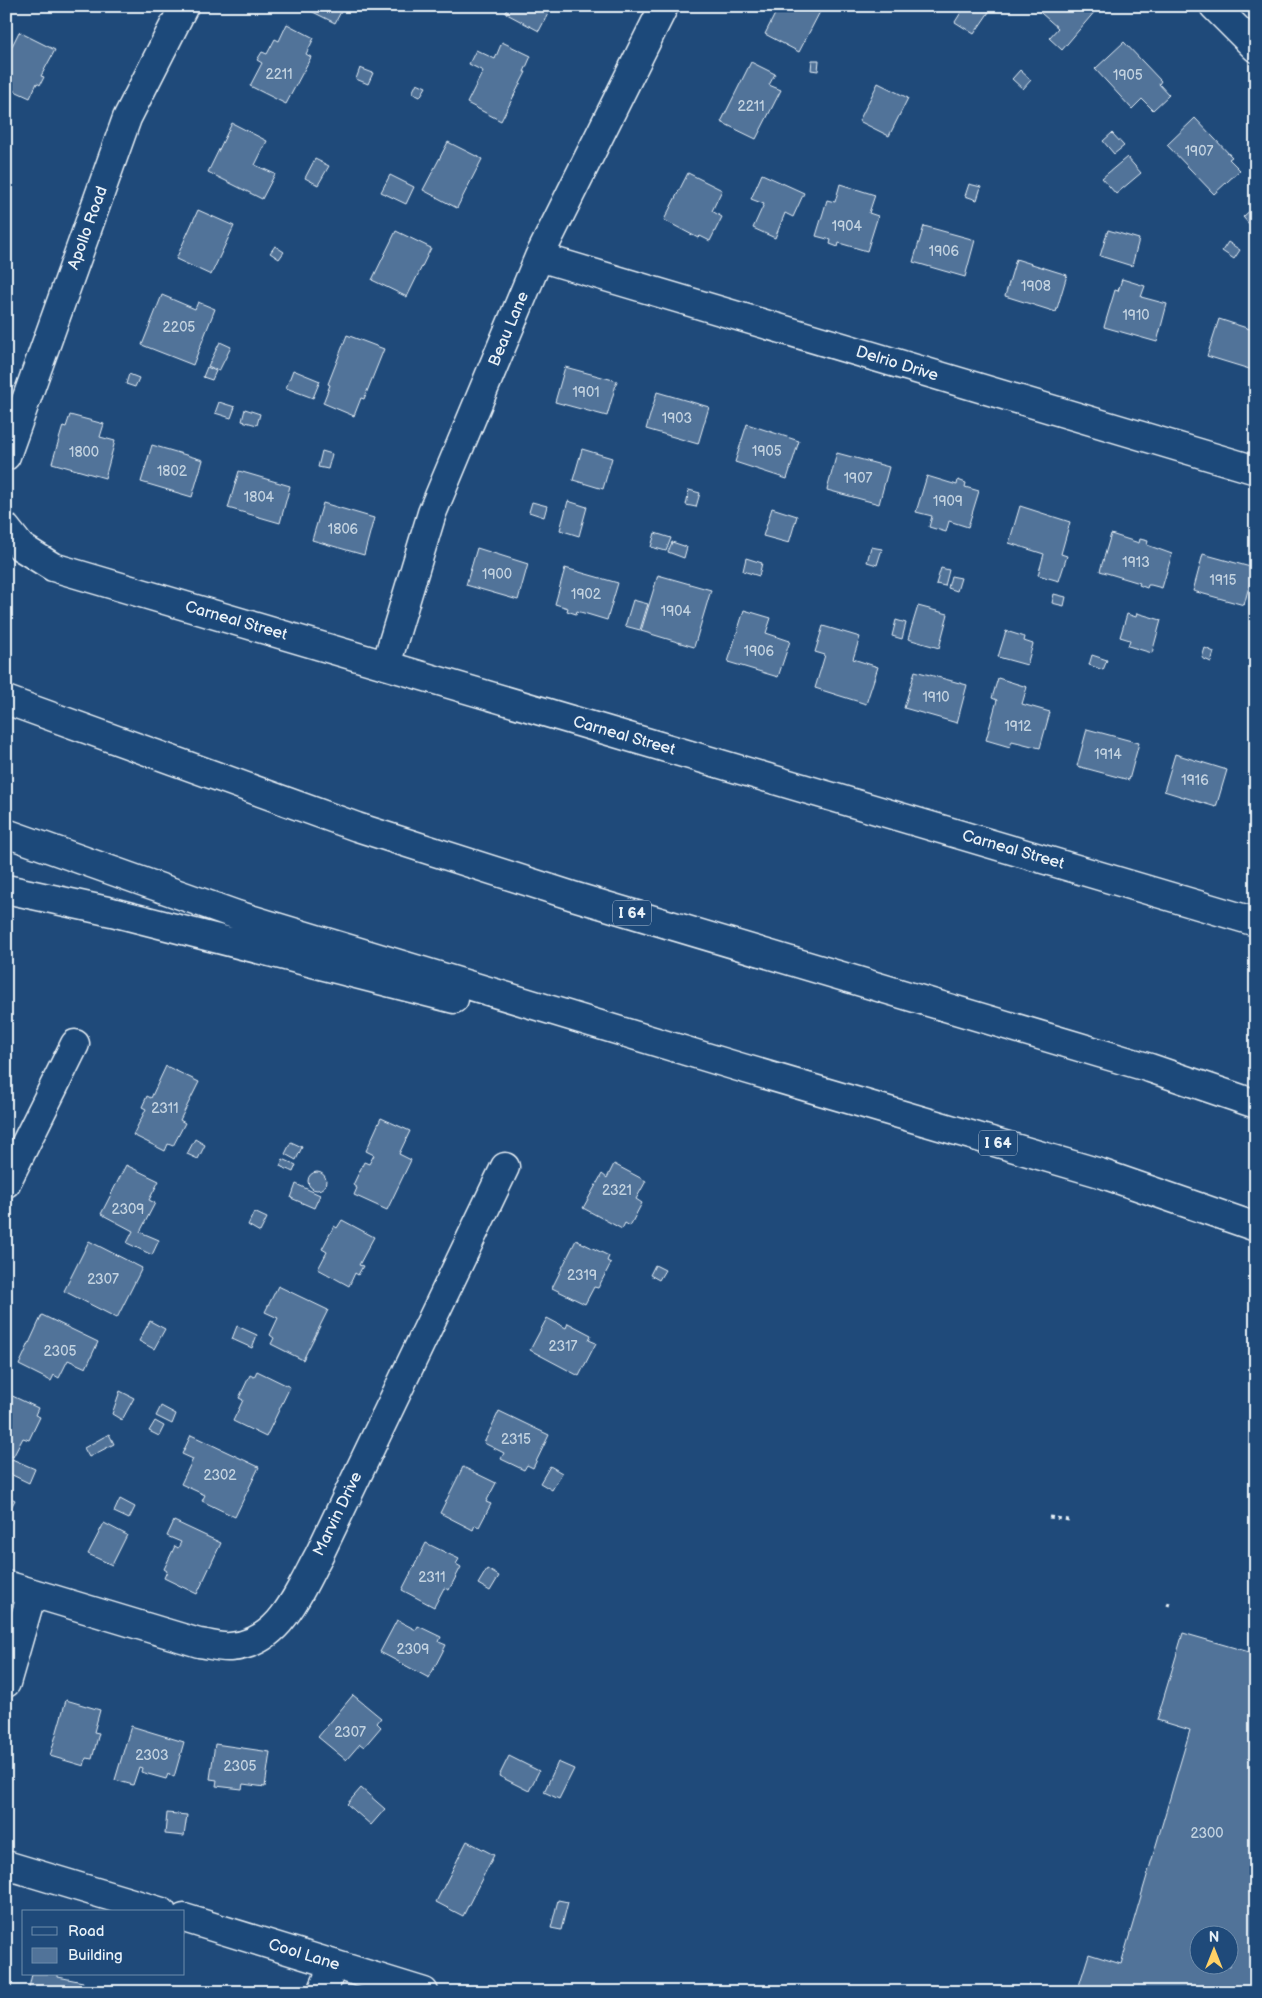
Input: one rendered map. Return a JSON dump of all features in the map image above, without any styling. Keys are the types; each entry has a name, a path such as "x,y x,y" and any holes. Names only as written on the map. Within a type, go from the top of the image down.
{"main road":[{"name":"Apollo Road","path":"6,456 127,118 184,6"},
{"name":"Beau Lane","path":"386,666 432,512 539,257 664,6"},
{"path":"1214,6 1256,48"},
{"name":"Delrio Drive","path":"539,257 1256,470"},
{"name":"Carneal Street","path":"6,528 21,547 53,568 1256,922"},
{"name":"I 64","path":"6,700 357,827 573,896 1150,1068 1256,1104"},
{"name":"I 64","path":"6,833 237,915 739,1067 1100,1173 1256,1227"},
{"path":"6,872 112,912"},
{"path":"6,889 112,912 540,1021 739,1067"},
{"path":"6,1183 75,1044"},
{"name":"Marvin Drive","path":"6,1586 199,1643 229,1647 251,1643 272,1631 286,1615 318,1554 506,1167"},
{"path":"6,1683 32,1593"},
{"path":"6,1865 155,1910"},
{"name":"Cool Lane","path":"185,1918 424,1992"},
{"path":"322,1992 334,1964"}],"path":[{"path":"1049,1517 1068,1520"},
{"path":"1168,1606 1170,1600"}],"building":[{"path":"301,6 344,6 335,23"},
{"path":"508,6 552,6 539,31 505,13"},
{"path":"779,6 823,6 799,52 765,34"},
{"path":"965,6 981,6 989,12 974,34 955,22"},
{"path":"1033,6 1091,6 1096,10 1062,50 1049,38 1058,28"},
{"path":"287,24 314,38 306,54 311,57 286,104 250,86 262,63 257,60 262,52 267,54 275,39 279,41"},
{"path":"19,32 55,50 41,76 44,77 40,85 37,83 30,98 6,87 6,58"},
{"path":"502,42 531,56 524,72 526,72 501,121 467,103 483,71 469,64 476,50 495,59"},
{"path":"1124,42 1161,81 1159,84 1169,95 1153,110 1142,99 1132,109 1095,69"},
{"path":"812,60 819,60 818,71 811,70"},
{"path":"751,62 775,74 769,85 781,90 756,139 721,122"},
{"path":"360,68 373,73 368,84 356,79"},
{"path":"1020,70 1031,80 1023,89 1012,79"},
{"path":"417,83 426,87 420,97 412,93"},
{"path":"878,83 908,98 889,136 859,121"},
{"path":"1195,118 1232,157 1229,159 1240,170 1214,194 1167,145"},
{"path":"232,123 267,141 255,165 275,174 262,199 208,172"},
{"path":"1112,133 1124,146 1114,154 1103,141"},
{"path":"448,142 482,159 457,208 423,190"},
{"path":"1127,157 1141,173 1116,194 1102,178"},
{"path":"315,159 329,166 318,185 305,178"},
{"path":"688,173 722,190 712,211 722,217 710,241 700,236 698,238 664,220"},
{"path":"762,174 804,193 793,217 785,213 775,238 753,228 764,204 751,199"},
{"path":"390,175 414,187 406,204 381,192"},
{"path":"840,184 875,195 869,213 878,216 867,251 839,243 838,247 830,244 831,240 816,236 827,200 835,202"},
{"path":"969,184 981,187 977,200 965,196"},
{"path":"1256,205 1256,232 1243,217"},
{"path":"198,210 234,226 211,275 176,259"},
{"path":"924,226 975,240 965,277 913,262"},
{"path":"1108,230 1139,239 1132,266 1100,256"},
{"path":"396,231 431,248 407,297 372,280"},
{"path":"1228,242 1240,250 1234,259 1222,251"},
{"path":"275,246 284,252 279,259 270,253"},
{"path":"1016,259 1067,275 1056,312 1005,296"},
{"path":"1122,279 1145,286 1141,297 1167,304 1157,342 1104,327 1115,290 1118,291"},
{"path":"162,295 195,309 198,302 215,309 193,365 142,345"},
{"path":"1219,319 1256,331 1256,371 1207,356"},
{"path":"347,335 384,349 364,399 361,398 354,416 323,403 330,385 328,384"},
{"path":"220,342 231,347 219,371 208,366"},
{"path":"207,367 216,371 212,380 203,377"},
{"path":"565,367 617,381 607,416 555,402"},
{"path":"293,370 320,381 313,398 286,388"},
{"path":"129,374 139,378 135,387 126,384"},
{"path":"657,392 709,407 698,444 646,429"},
{"path":"219,402 235,407 231,418 215,413"},
{"path":"245,409 260,414 257,425 242,421"},
{"path":"70,415 104,424 100,437 115,441 105,478 52,463 63,426 66,427"},
{"path":"747,424 799,441 787,479 735,462"},
{"path":"152,445 203,460 192,497 141,482"},
{"path":"582,449 612,458 603,489 573,480"},
{"path":"322,451 332,454 328,469 318,467"},
{"path":"837,453 889,467 879,504 827,490"},
{"path":"239,471 290,486 280,523 228,508"},
{"path":"927,476 957,485 958,480 966,483 965,487 979,491 968,527 949,521 946,532 929,527 932,516 916,512"},
{"path":"689,490 700,493 696,507 686,505"},
{"path":"568,501 587,507 579,536 560,530"},
{"path":"532,502 547,506 544,517 529,512"},
{"path":"323,503 374,518 364,555 312,540"},
{"path":"1020,506 1070,522 1061,554 1067,556 1059,581 1038,575 1044,554 1009,543"},
{"path":"772,508 797,516 789,543 763,536"},
{"path":"655,533 671,538 666,551 651,547"},
{"path":"1111,534 1139,543 1140,539 1148,541 1147,545 1172,554 1162,588 1148,585 1147,588 1139,585 1140,583 1100,571"},
{"path":"672,542 687,547 684,558 668,552"},
{"path":"871,547 882,549 877,565 867,562"},
{"path":"477,548 528,564 518,600 466,585"},
{"path":"1203,554 1254,568 1244,605 1193,591"},
{"path":"746,558 762,563 759,576 743,571"},
{"path":"565,568 618,583 607,620 577,611 576,614 567,611 568,608 555,604"},
{"path":"941,568 949,570 945,586 936,584"},
{"path":"658,575 711,590 694,647 641,631"},
{"path":"951,576 961,578 957,591 948,588"},
{"path":"1256,578 1256,600 1250,598"},
{"path":"1054,594 1066,597 1064,606 1052,603"},
{"path":"633,600 648,604 640,630 625,626"},
{"path":"918,606 948,614 939,648 908,639"},
{"path":"744,610 771,618 766,633 790,641 778,677 728,662"},
{"path":"1137,613 1161,620 1152,653 1128,646 1130,640 1120,637 1127,614 1136,617"},
{"path":"896,620 906,623 902,639 892,636"},
{"path":"823,626 860,637 853,659 878,667 866,704 815,688 825,655 815,652"},
{"path":"1006,631 1025,637 1024,641 1033,644 1027,665 998,657"},
{"path":"1205,648 1214,652 1211,662 1202,658"},
{"path":"1092,655 1107,660 1103,670 1089,665"},
{"path":"915,671 967,685 957,723 904,708"},
{"path":"998,678 1027,687 1022,704 1050,712 1040,748 1012,741 1010,747 986,740 997,700 992,698"},
{"path":"1087,729 1139,743 1129,780 1077,766"},
{"path":"1175,754 1227,770 1216,807 1164,791"},
{"path":"166,1066 199,1082 180,1120 185,1123 173,1146 168,1144 165,1151 133,1135 146,1109 142,1107 147,1096 151,1098"},
{"path":"381,1118 410,1131 399,1154 411,1160 387,1210 354,1195 357,1188 353,1185 364,1162 369,1164 374,1155 366,1151"},
{"path":"195,1139 205,1145 198,1159 187,1154"},
{"path":"291,1142 302,1147 296,1160 285,1154"},
{"path":"283,1159 296,1165 293,1172 280,1166"},
{"path":"614,1164 646,1181 636,1199 642,1203 630,1226 625,1223 622,1229 583,1208 602,1174 607,1178"},
{"path":"126,1165 159,1181 149,1200 155,1203 140,1232 159,1240 152,1255 127,1243 133,1231 101,1214"},
{"path":"317,1172 323,1175 326,1181 323,1187 317,1190 311,1187 308,1181 311,1175"},
{"path":"296,1184 320,1195 314,1208 291,1198"},
{"path":"254,1212 267,1218 260,1232 248,1225"},
{"path":"342,1220 374,1237 359,1265 363,1266 358,1275 355,1273 349,1286 318,1269 327,1252 322,1249 334,1226 337,1228"},
{"path":"576,1240 609,1256 607,1261 611,1263 598,1288 594,1287 585,1304 552,1288"},
{"path":"89,1241 142,1268 117,1318 64,1291"},
{"path":"655,1265 665,1270 659,1280 650,1275"},
{"path":"278,1286 328,1310 303,1360 271,1344 274,1338 270,1335 278,1318 265,1312"},
{"path":"42,1315 98,1342 86,1368 68,1360 59,1378 54,1375 51,1381 19,1365"},
{"path":"547,1318 566,1328 568,1323 591,1335 589,1340 596,1343 579,1376 530,1350"},
{"path":"150,1321 165,1329 154,1349 139,1341"},
{"path":"237,1326 257,1335 252,1348 232,1339"},
{"path":"257,1371 290,1387 266,1437 233,1421 243,1400 239,1398 250,1375 254,1377"},
{"path":"120,1391 134,1398 122,1420 112,1414"},
{"path":"6,1393 38,1408 35,1415 40,1417 29,1440 23,1438 13,1457 6,1454"},
{"path":"161,1406 176,1414 172,1424 156,1416"},
{"path":"499,1411 549,1435 533,1468 527,1465 524,1470 501,1459 504,1453 484,1443"},
{"path":"155,1421 164,1426 159,1436 149,1431"},
{"path":"109,1434 114,1444 89,1457 84,1448"},
{"path":"191,1435 259,1467 235,1517 202,1501 205,1495 181,1484 193,1459 182,1454"},
{"path":"12,1459 35,1469 29,1483 6,1472"},
{"path":"550,1466 562,1473 552,1490 540,1483"},
{"path":"463,1467 496,1483 486,1502 491,1504 479,1527 475,1525 473,1530 440,1513"},
{"path":"6,1489 11,1492 9,1497 15,1500 6,1517"},
{"path":"120,1499 135,1507 129,1519 114,1512"},
{"path":"174,1521 221,1543 197,1594 164,1578 167,1571 164,1569 175,1546 178,1548 181,1542 167,1536"},
{"path":"104,1523 127,1535 112,1565 88,1554"},
{"path":"426,1543 459,1559 456,1564 461,1567 449,1590 444,1588 434,1607 402,1590"},
{"path":"487,1569 499,1576 490,1591 478,1584"},
{"path":"397,1620 416,1630 418,1626 441,1637 439,1642 446,1645 429,1678 380,1652"},
{"path":"1183,1633 1256,1654 1256,1992 1077,1992 1089,1954 1121,1964 1190,1730 1157,1720"},
{"path":"353,1695 381,1718 377,1723 381,1727 364,1747 360,1744 346,1760 318,1737"},
{"path":"66,1700 100,1710 94,1732 99,1733 92,1759 86,1758 84,1766 50,1756"},
{"path":"131,1726 184,1742 174,1777 168,1774 166,1779 141,1772 142,1768 139,1767 133,1785 115,1780"},
{"path":"215,1744 270,1752 265,1787 243,1784 242,1789 216,1786 217,1780 210,1779"},
{"path":"509,1756 539,1771 529,1791 499,1776"},
{"path":"558,1762 574,1769 559,1799 544,1792"},
{"path":"361,1788 385,1809 371,1825 347,1804"},
{"path":"167,1813 187,1815 184,1836 165,1834"},
{"path":"467,1841 494,1855 463,1916 436,1902"},
{"path":"558,1900 568,1902 561,1930 551,1928"},
{"path":"32,1976 58,1976 83,1982 81,1992 28,1992"}]}
